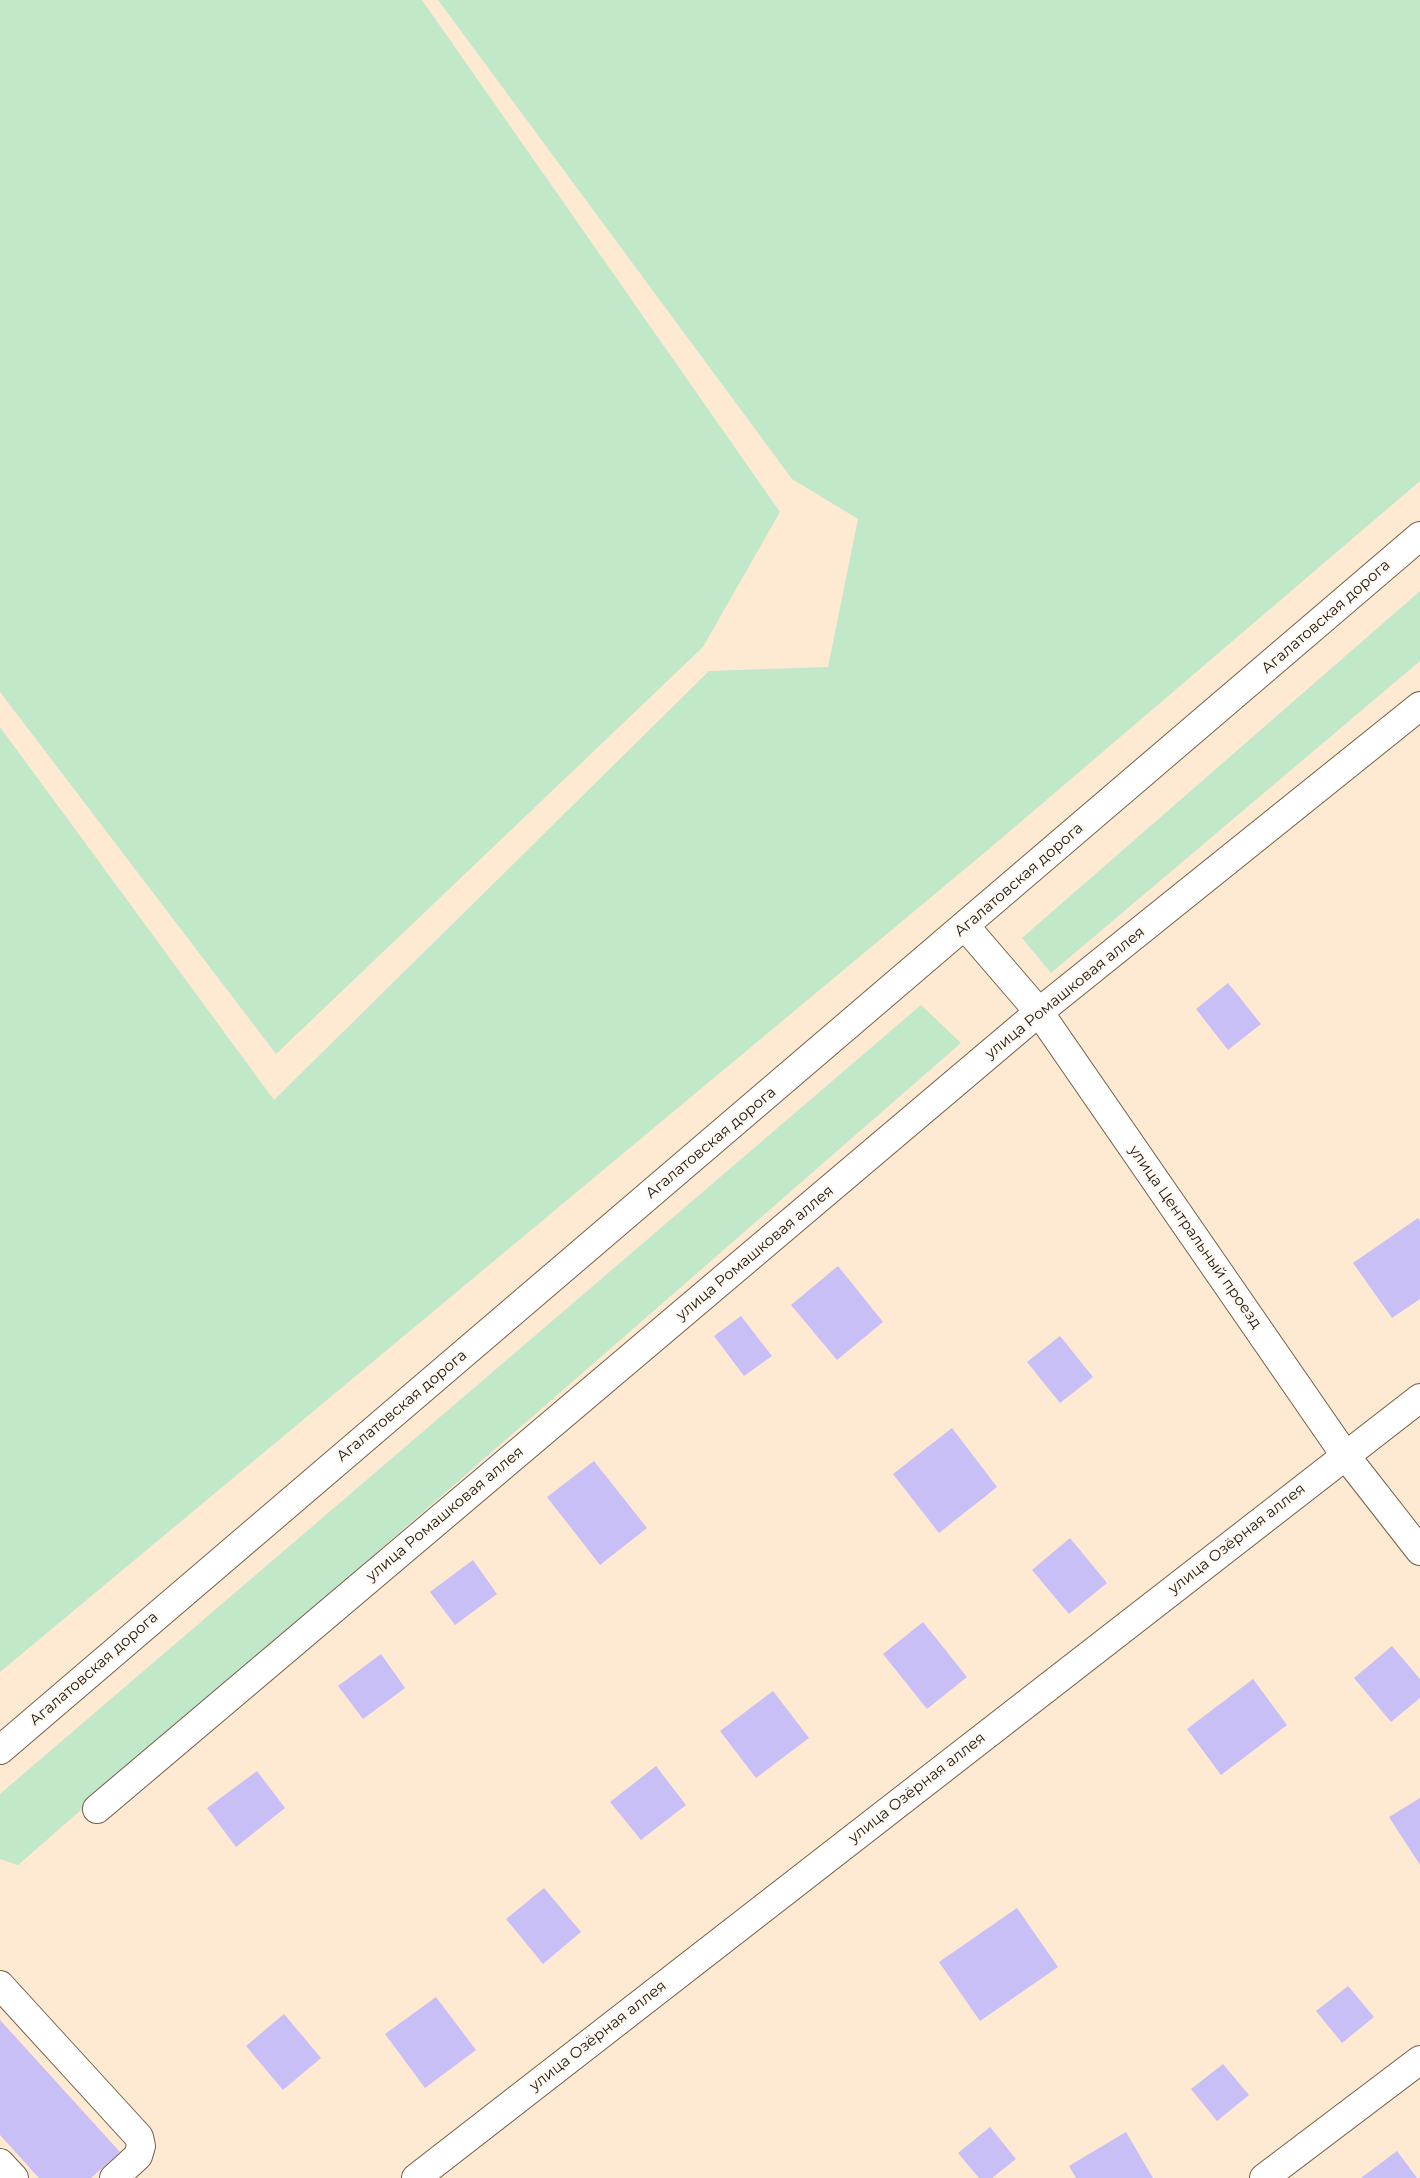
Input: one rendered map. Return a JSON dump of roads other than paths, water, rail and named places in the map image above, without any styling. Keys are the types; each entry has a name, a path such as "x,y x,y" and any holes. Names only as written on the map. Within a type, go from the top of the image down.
{"street":[{"name":"Агалатовская дорога","path":"0,1750 1420,536"},
{"name":"улица Ромашковая аллея","path":"97,1809 1039,1012 1420,706"},
{"name":"улица Центральный проезд","path":"965,926 1039,1012 1345,1454 1420,1551"},
{"name":"улица Озёрная аллея","path":"416,2178 1345,1454 1420,1398"},
{"path":"0,1985 139,2137 141,2146 138,2156 114,2178"},
{"path":"1264,2178 1420,2060"},
{"path":"0,2162 14,2178"}]}
